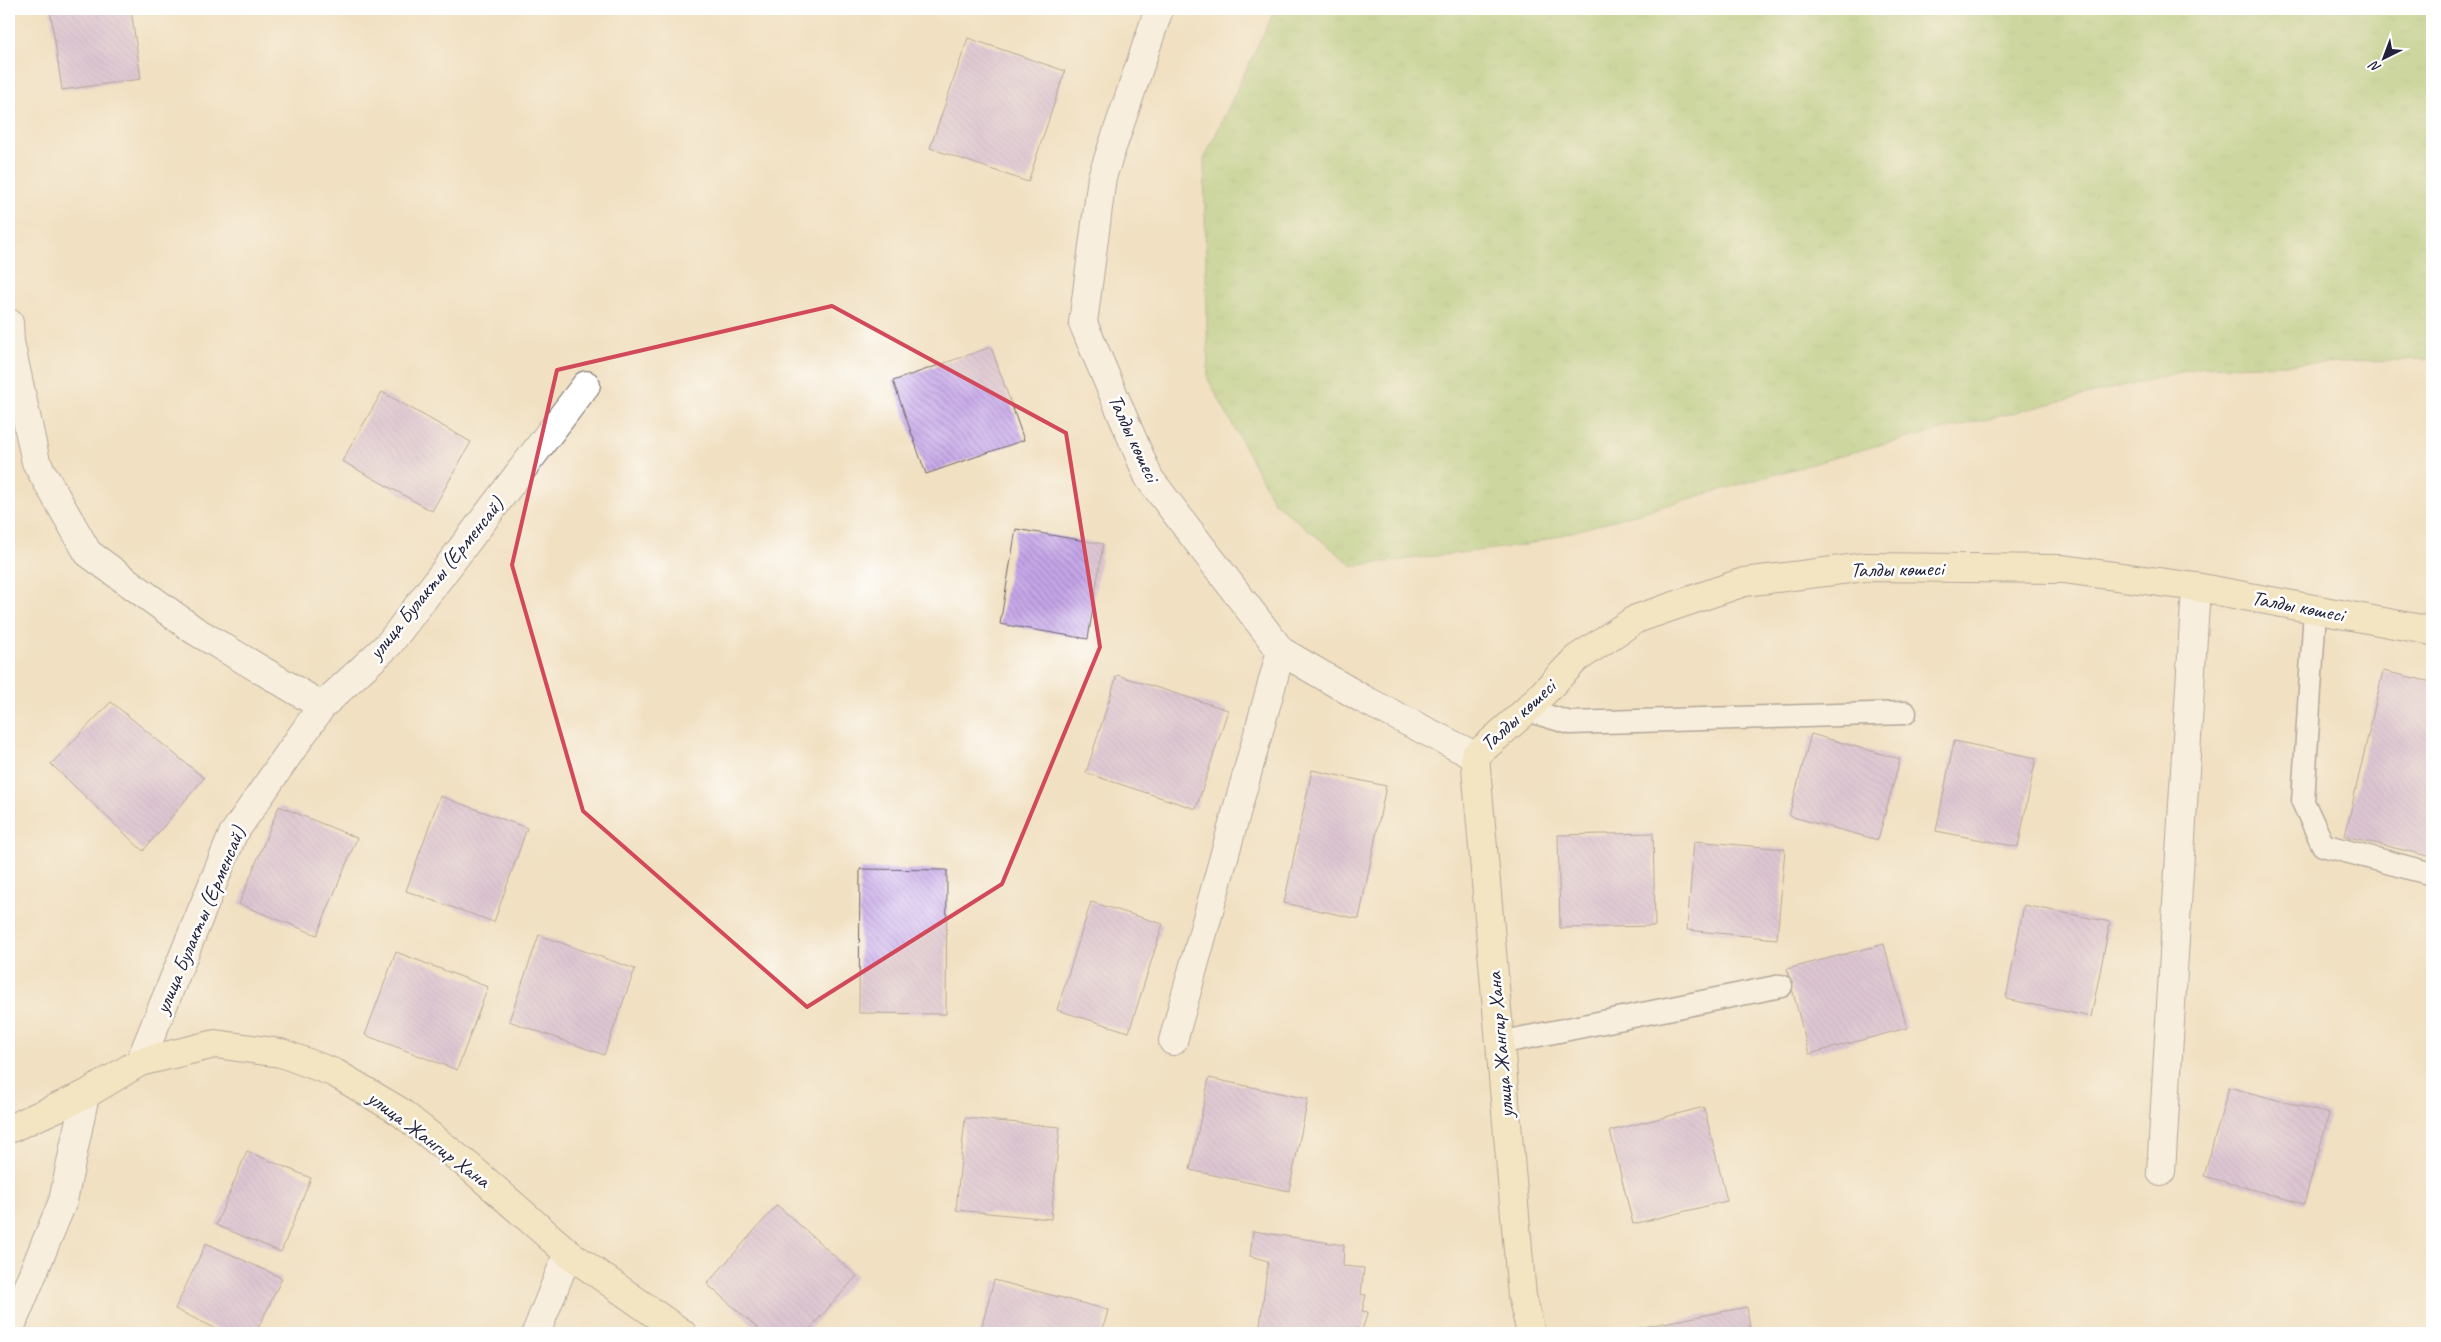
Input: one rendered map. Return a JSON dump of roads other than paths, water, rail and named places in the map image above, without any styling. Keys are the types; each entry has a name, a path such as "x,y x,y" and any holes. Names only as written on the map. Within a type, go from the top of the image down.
{"street":[{"name":"Талды көшесі","path":"1159,9 1102,177 1083,323 1149,478 1281,651 1363,699 1475,756 1527,710 1576,659 1636,619 1744,582 1865,567 2063,569 2196,586 2432,631"},
{"path":"9,322 10,342 36,462 88,554 194,630 322,706"},
{"name":"улица Булакты (Ерменсай)","path":"140,1062 233,834 322,706 388,644 586,385"},
{"path":"2161,1172 2196,586"},
{"path":"1173,1041 1281,651"},
{"name":"улица Жангир Хана","path":"1475,756 1522,1296 1530,1333"},
{"name":"улица Жангир Хана","path":"9,1129 85,1095 140,1062 215,1044 281,1053 335,1073 399,1111 471,1168 568,1253 682,1333"},
{"path":"9,1331 63,1201 85,1095"},
{"path":"536,1333 568,1253"}],"lane":[{"path":"2315,610 2302,802 2323,844 2432,874"},
{"path":"1527,710 1570,723 1906,713"},
{"path":"1499,1043 1782,986"}]}
